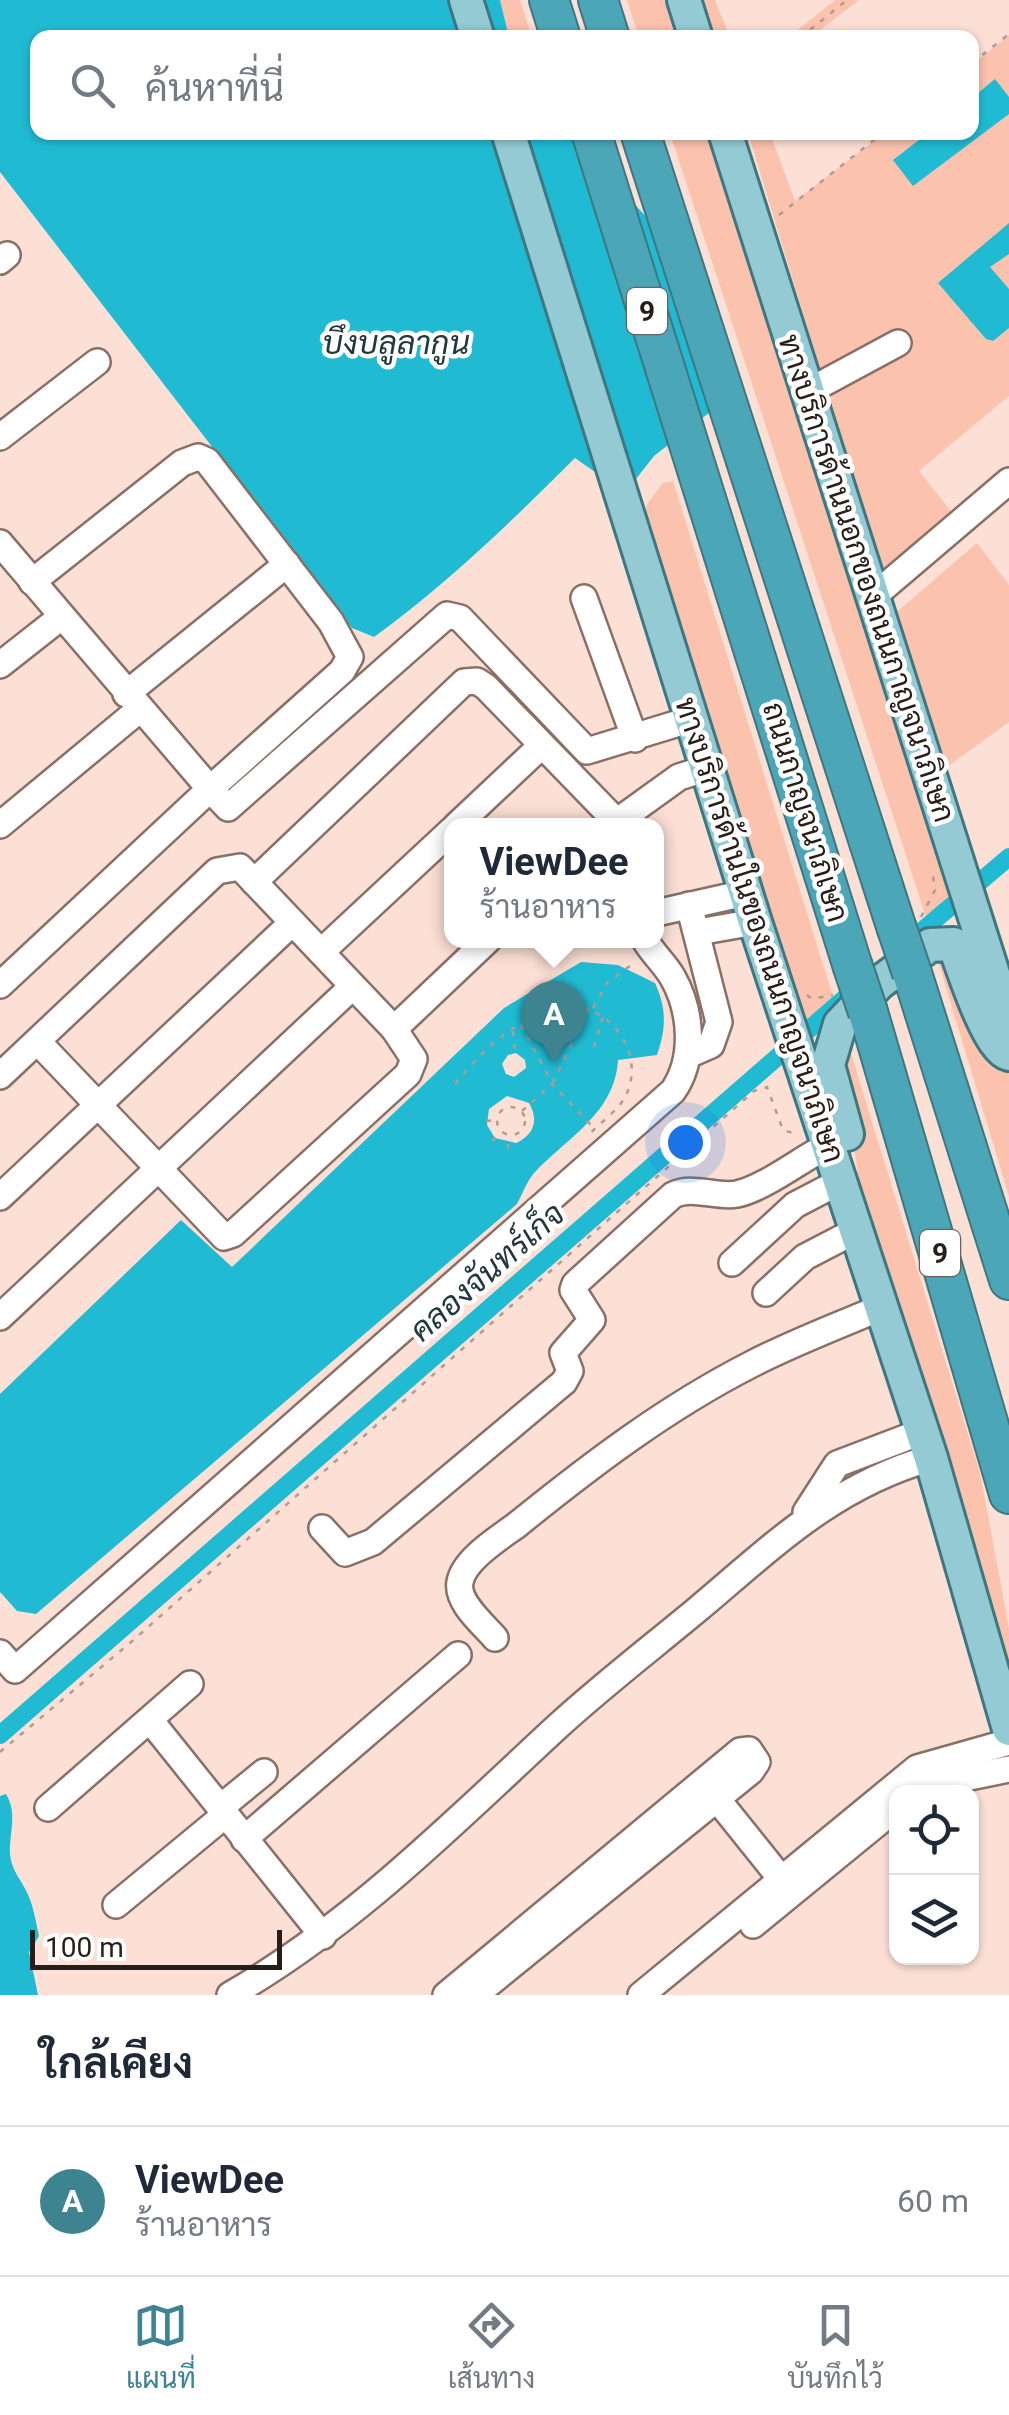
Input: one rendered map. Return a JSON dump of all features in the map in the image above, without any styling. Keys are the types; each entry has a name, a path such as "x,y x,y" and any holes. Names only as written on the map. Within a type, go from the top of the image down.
{"highway":[{"path":"549,0 558,30"},
{"path":"598,0 607,30"},
{"name":"ถนนกาญจนาภิเษก","path":"594,140 868,1012 1009,1494"},
{"name":"ถนนกาญจนาภิเษก","path":"643,140 1009,1280"}],"main road":[{"path":"466,0 475,30"},
{"path":"684,0 693,30"},
{"name":"ทางบริการด้านในของถนนกาญจนาภิเษก","path":"511,140 750,908 926,1445 1009,1730"},
{"name":"ทางบริการด้านนอกของถนนกาญจนาภิเษก","path":"728,140 1009,1024"},
{"path":"832,1153 848,1136 828,1065 833,1036 879,984 930,945 954,944 985,1024 1004,1055 1009,1054"}],"street":[{"path":"809,392 898,343"},
{"path":"0,437 97,362"},
{"path":"0,985 342,671 350,656 346,644 220,475 198,457 182,463 32,582"},
{"path":"875,595 1009,480"},
{"path":"0,543 228,808 447,615 460,618 588,751 635,739 700,745 679,777 621,818"},
{"path":"0,825 287,564"},
{"path":"584,598 635,739"},
{"path":"0,665 61,616"},
{"path":"254,882 464,682 477,680 486,687 540,747 615,818"},
{"path":"465,818 540,747"},
{"path":"320,952 444,837"},
{"path":"0,1076 217,872 240,867 394,1029 414,1059 408,1074 233,1234 224,1237 38,1042"},
{"path":"688,1055 711,1045 719,1022 690,905"},
{"path":"664,911 690,905 750,908"},
{"path":"698,932 750,908"},
{"path":"0,1197 292,923"},
{"path":"394,1029 480,948"},
{"path":"0,1653 16,1670 676,1086 688,1055 688,1021 673,978 651,948"},
{"path":"0,1317 352,987"},
{"path":"732,1263 795,1205 832,1153"},
{"path":"322,1528 345,1553 373,1542 564,1382 570,1371 563,1353 592,1320 574,1290 575,1284 673,1195 685,1191 728,1195 744,1192 832,1153"},
{"path":"766,1293 805,1257 857,1230"},
{"path":"495,1638 462,1597 459,1585 468,1567 493,1544 592,1464 687,1401 752,1364 882,1307"},
{"path":"230,1995 322,1936 384,1888 563,1722 800,1520 891,1470 926,1445"},
{"path":"244,1839 458,1656"},
{"path":"48,1808 190,1684"},
{"path":"150,1720 322,1936"},
{"path":"668,1995 916,1768 1009,1742"},
{"path":"939,1785 1009,1770"},
{"path":"116,1905 264,1772"},
{"path":"710,1790 787,1886"},
{"path":"446,1995 710,1790"},
{"path":"474,1995 710,1790"},
{"path":"641,1995 889,1813"}],"path":[{"path":"810,30 847,0"},
{"path":"979,58 1009,34"},
{"path":"757,232 874,140"},
{"path":"522,1111 552,1084 606,983 628,967"},
{"path":"455,1084 484,1051 521,1024 553,1008 590,1008 621,1034 631,1060 626,1096 594,1128 552,1084 521,1024"},
{"path":"594,1047 604,1016"},
{"path":"513,1030 515,1053"},
{"path":"0,1752 130,1643 754,1091 767,1087 787,1134 832,1153"},
{"path":"486,1121 496,1120 506,1107 522,1111"},
{"path":"508,1149 510,1135 524,1126 522,1111"},
{"path":"496,1120 502,1132 510,1135"},
{"path":"492,1141 502,1132"}],"shaded area":[{"path":"500,0 520,0 530,30 507,30"},
{"path":"627,0 673,0 683,30 637,30"},
{"path":"703,0 715,0 727,30 714,30"},
{"path":"835,0 859,0 820,30 798,30"},
{"path":"1009,35 1009,396 919,471 954,515 890,572 882,572 750,140 773,140 795,201 875,140 979,140 979,59"},
{"path":"672,140 717,140 954,889 927,920"},
{"path":"673,481 834,1000 804,1026 642,529 647,504 663,483"},
{"path":"977,543 1009,585 1009,722 940,772 898,611"},
{"path":"943,947 993,1054 1009,1072 1009,1196 935,951"},
{"path":"845,1034 980,1473 1009,1628 1009,1674 861,1193 838,1044"}],"water":[{"name":"บึงบลูลากูน","path":"0,0 500,0 507,30 30,30 30,140 577,140 708,286 738,390 654,456 625,493 575,458 478,551 374,637 352,628 0,172"},
{"path":"995,79 1009,97 1009,114 979,136 979,92"},
{"path":"919,140 974,140 913,186 893,160"},
{"path":"1009,223 1009,254 990,267 1009,289 1009,328 993,341 986,339 938,283"},
{"path":"581,962 618,965 655,983 663,1010 662,1036 657,1055 618,1060 615,1078 600,1109 534,1173 517,1204 36,1614 17,1611 0,1592 0,1394 181,1220 232,1267 504,1008","holes":["516,1053 525,1060 526,1068 514,1077 506,1074 502,1064 508,1055","507,1096 529,1103 534,1115 531,1131 516,1143 495,1138 487,1125 489,1109"]},
{"path":"6,1794 12,1816 11,1861 27,1891 39,1936 29,1952 38,1995 0,1995 0,1796"}],"waterway":[{"name":"คลองจันทร์เก็จ","path":"903,947 1009,857"},
{"name":"คลองจันทร์เก็จ","path":"0,1735 845,998"}],"place":[{"name":"ViewDee","path":"554,1063"}]}
